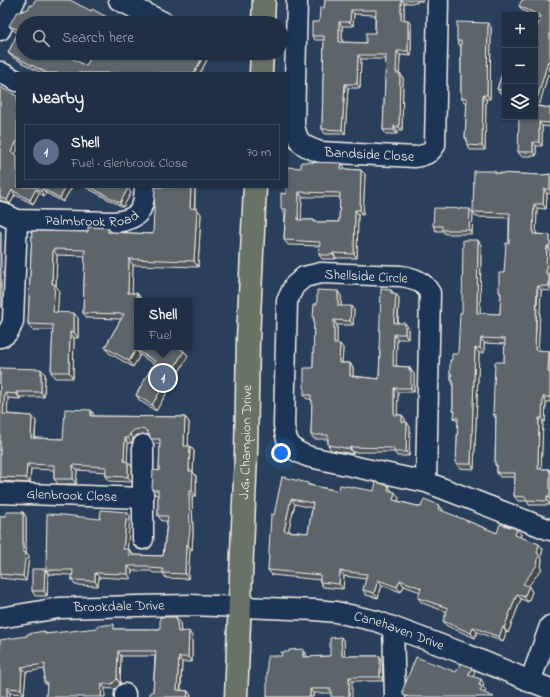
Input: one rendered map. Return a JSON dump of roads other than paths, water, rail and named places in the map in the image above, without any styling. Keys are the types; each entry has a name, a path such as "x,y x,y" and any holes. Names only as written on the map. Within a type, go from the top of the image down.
{"main road":[{"path":"263,16 264,0"},
{"path":"261,72 262,60"},
{"name":"J.G. Champion Drive","path":"236,697 246,454 248,339 256,188"}],"street":[{"path":"0,30 15,0"},
{"path":"119,0 151,16"},
{"name":"Bandside Close","path":"297,0 294,124 296,137 307,148 320,152 415,157 427,155 435,145 438,0"},
{"path":"0,72 16,80"},
{"name":"Palmbrook Road","path":"8,216 115,222 128,220 135,216 140,210 145,199 145,188"},
{"path":"0,337 10,329 13,321 8,216"},
{"name":"Shellside Circle","path":"426,482 430,293 426,286 420,281 410,277 401,276 321,273 304,277 294,286 287,301 284,425 285,436 290,445 298,453 310,457 426,482 550,530"},
{"path":"143,539 144,445"},
{"name":"Glenbrook Close","path":"0,493 143,498"},
{"name":"Brookdale Drive","path":"0,618 59,608 191,604 239,606"},
{"name":"Canehaven Drive","path":"239,606 336,612 376,621 465,654 550,689"},
{"path":"530,682 550,626"},
{"path":"393,627 396,697"}],"place":[{"name":"Shell","path":"163,378"}]}
